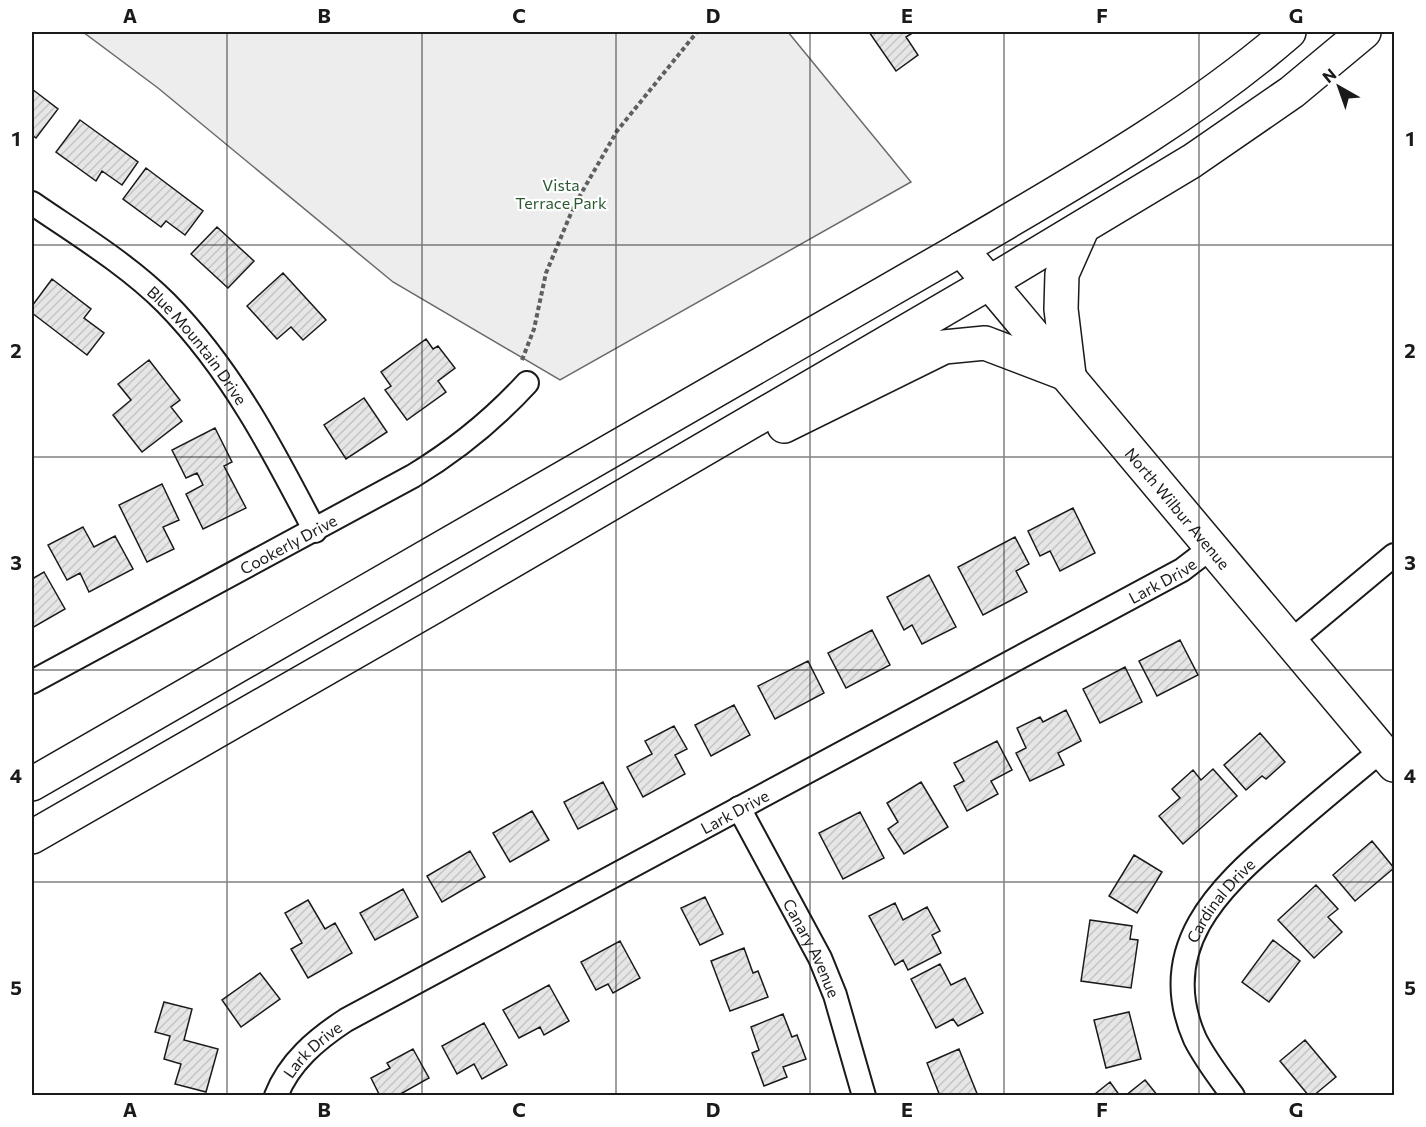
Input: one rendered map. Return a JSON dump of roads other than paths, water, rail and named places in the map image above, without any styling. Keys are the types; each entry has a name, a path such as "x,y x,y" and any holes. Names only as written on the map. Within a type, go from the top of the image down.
{"main road":[{"path":"32,784 1044,201 1161,126 1261,56 1289,32"},
{"path":"32,837 540,545 1082,229 1192,161 1292,92 1364,32"},
{"path":"540,545 944,347 985,343 1069,375 1061,309 1062,274 1082,229"},
{"name":"North Wilbur Avenue","path":"961,249 1388,757"}],"street":[{"name":"Blue Mountain Drive","path":"32,202 140,280 189,329 247,408 274,451 315,531"},
{"name":"Cookerly Drive","path":"32,682 315,531 450,453 504,407 527,383"},
{"name":"Lark Drive","path":"276,1095 295,1064 319,1038 346,1020 1182,570 1212,547"},
{"path":"1291,641 1395,555"},
{"name":"Cardinal Drive","path":"1233,1095 1208,1063 1195,1038 1186,1011 1183,983 1187,952 1198,922 1215,896 1242,868 1388,757"},
{"name":"Canary Avenue","path":"739,808 820,958 835,995 864,1095"}],"park label":[{"name":"Vista Terrace Park","path":"561,193"}]}
